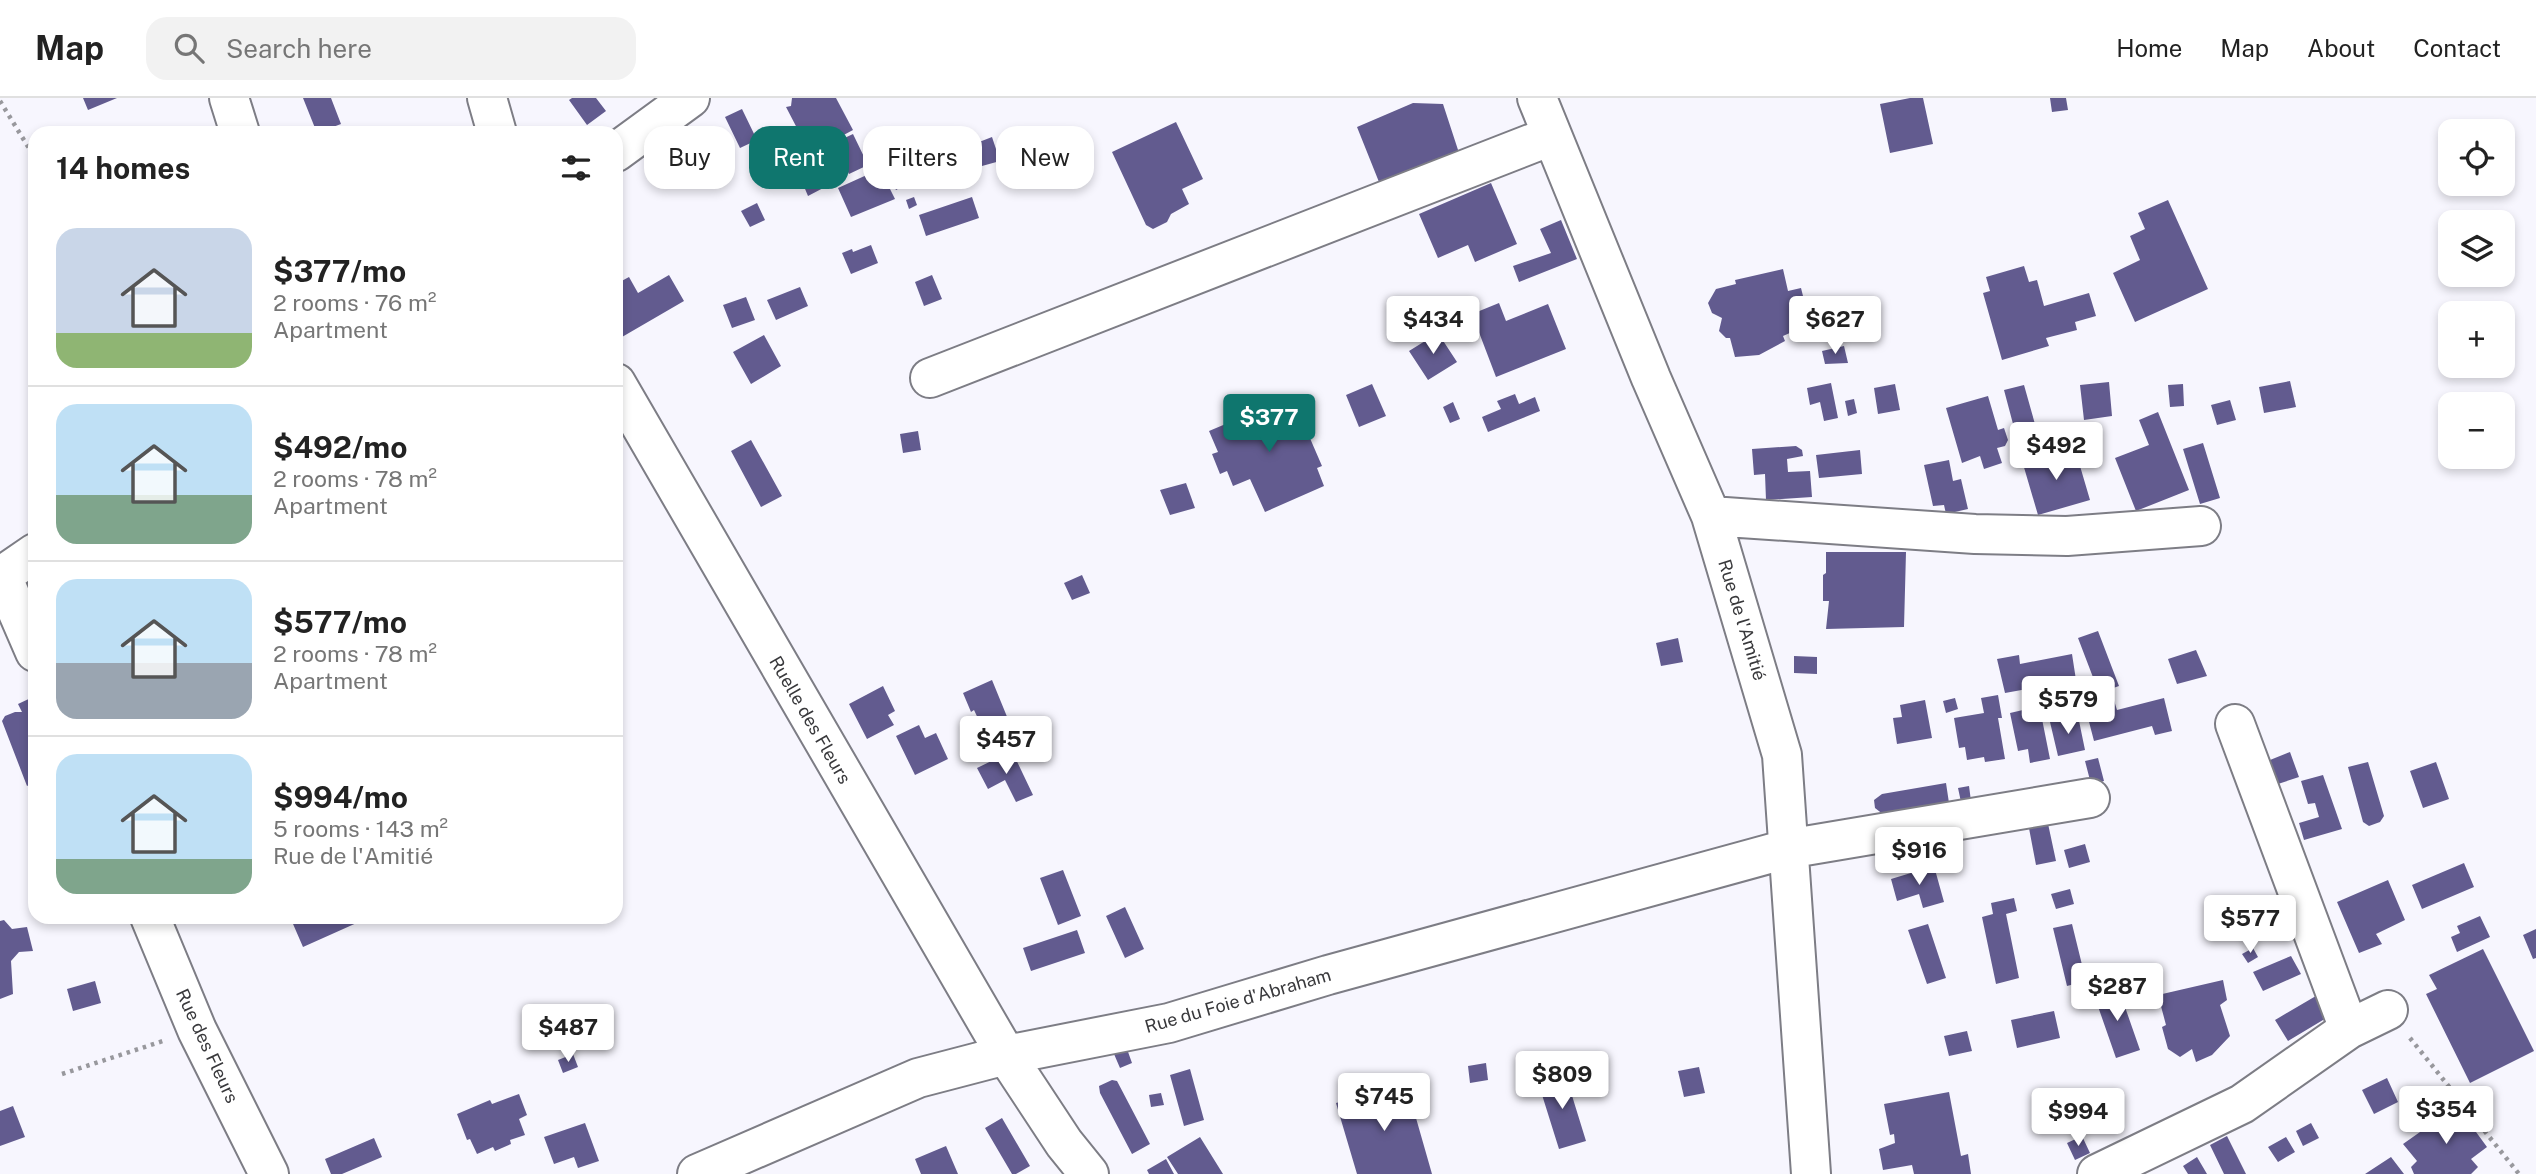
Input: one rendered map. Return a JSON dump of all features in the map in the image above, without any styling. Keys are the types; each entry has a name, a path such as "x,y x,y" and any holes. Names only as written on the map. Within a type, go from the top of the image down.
{"street":[{"path":"229,98 238,126"},
{"path":"487,98 495,126"},
{"path":"623,147 690,98"},
{"name":"Rue de l'Amitié","path":"1537,98 1711,516 1782,754 1811,1174"},
{"path":"930,378 1551,136"},
{"name":"Ruelle des Fleurs","path":"623,395 1006,1055 1064,1143 1089,1174"},
{"path":"1711,516 2041,536 2201,526"},
{"path":"28,558 1,577 28,637"},
{"path":"2235,723 2349,1029"},
{"name":"Rue du Foie d'Abraham","path":"697,1174 918,1078 1006,1055 1169,1023 1328,975 1787,849 2090,798"},
{"name":"Rue des Fleurs","path":"153,924 197,1030 269,1174"},
{"path":"2097,1174 2242,1104 2349,1029 2388,1010"}],"path":[{"path":"0,101 28,147"},
{"path":"2388,1010 2519,1174"},
{"path":"62,1074 197,1030"}],"building":[{"path":"83,98 117,98 88,110"},
{"path":"303,98 331,98 341,124 314,126"},
{"path":"596,98 606,111 587,125 569,100"},
{"path":"792,98 836,98 853,130 849,132 849,126 796,126 786,107 791,106"},
{"path":"1923,98 1933,144 1890,153 1880,104"},
{"path":"2050,98 2066,98 2068,110 2052,112"},
{"path":"1413,103 1443,104 1460,156 1379,182 1357,127"},
{"path":"742,109 750,126 749,144 740,148 735,138 735,126 729,126 725,117"},
{"path":"1176,122 1203,179 1182,189 1189,204 1171,214 1167,222 1153,229 1146,225 1112,152"},
{"path":"853,134 863,155 863,167 849,174 849,136"},
{"path":"992,137 996,162 982,166 982,141"},
{"path":"863,177 863,189 890,189 895,199 851,217 838,189 849,189 849,183"},
{"path":"1491,183 1517,244 1475,262 1468,245 1438,258 1419,214"},
{"path":"805,189 821,189 808,196"},
{"path":"914,197 917,205 909,209 906,200"},
{"path":"972,197 979,218 926,236 919,215"},
{"path":"2168,200 2208,289 2135,322 2113,273 2140,260 2130,236 2145,229 2138,213"},
{"path":"757,203 765,220 750,227 741,211"},
{"path":"1561,220 1577,259 1519,282 1513,266 1551,253 1540,229"},
{"path":"871,245 878,263 851,274 842,253"},
{"path":"2024,266 2029,282 2037,280 2044,306 2089,293 2096,316 2075,322 2077,330 2046,338 2049,346 2002,360 1983,293 1990,291 1986,277"},
{"path":"1783,269 1788,291 1801,288 1810,324 1783,336 1785,341 1759,355 1735,357 1730,338 1726,338 1719,331 1722,318 1712,313 1708,303 1716,289 1736,284 1735,280"},
{"path":"669,275 684,301 623,336 623,280 629,277 638,293"},
{"path":"932,275 942,299 924,306 915,282"},
{"path":"800,287 808,306 776,320 767,300"},
{"path":"746,297 755,320 732,328 723,305"},
{"path":"1499,303 1506,321 1548,304 1566,349 1496,377 1472,314"},
{"path":"1438,333 1457,362 1428,380 1409,351"},
{"path":"764,335 781,366 751,384 733,352"},
{"path":"1844,346 1848,363 1825,364 1822,351"},
{"path":"2290,381 2296,407 2264,413 2259,387"},
{"path":"2109,382 2112,416 2084,420 2080,385"},
{"path":"1831,383 1838,418 1824,421 1820,402 1810,405 1807,388"},
{"path":"1372,384 1386,416 1359,427 1346,395"},
{"path":"1895,384 1900,410 1878,414 1874,388"},
{"path":"2183,384 2184,406 2170,407 2168,385"},
{"path":"2024,385 2042,449 2021,454 2004,390"},
{"path":"1515,394 1519,404 1535,397 1540,411 1488,432 1482,417 1501,409 1497,401"},
{"path":"1988,396 1998,430 2004,428 2008,440 2005,446 1997,448 2002,463 1984,469 1980,456 1962,463 1946,408"},
{"path":"1293,399 1322,466 1317,468 1324,486 1265,512 1250,479 1233,486 1227,471 1220,474 1212,454 1218,452 1209,431 1280,401 1281,404"},
{"path":"1854,399 1857,413 1848,416 1845,401"},
{"path":"2230,400 2236,420 2217,425 2211,405"},
{"path":"1453,402 1460,419 1450,423 1443,407"},
{"path":"2158,412 2189,490 2136,511 2115,458 2149,445 2139,420"},
{"path":"918,431 921,450 903,453 900,434"},
{"path":"751,440 782,496 761,507 731,451"},
{"path":"2203,443 2220,498 2200,504 2183,449"},
{"path":"1796,446 1802,450 1803,456 1787,459 1788,472 1810,471 1812,497 1766,500 1765,474 1754,475 1752,449"},
{"path":"2075,449 2090,500 2038,515 2023,464"},
{"path":"1860,450 1862,474 1819,478 1816,455"},
{"path":"1949,460 1953,481 1961,479 1968,509 1946,514 1944,505 1933,506 1924,465"},
{"path":"1186,483 1195,508 1170,515 1160,490"},
{"path":"1826,552 1906,552 1904,627 1826,629 1829,601 1823,601 1823,575 1826,573"},
{"path":"1082,575 1090,593 1072,600 1064,583"},
{"path":"2098,631 2119,686 2099,693 2078,638"},
{"path":"1678,638 1683,662 1661,666 1656,643"},
{"path":"2196,650 2207,676 2177,684 2168,659"},
{"path":"2072,654 2076,680 2005,693 1997,659 2019,655 2020,664"},
{"path":"1794,656 1817,657 1817,674 1794,673"},
{"path":"992,680 1010,724 989,732 986,725 982,727 974,710 971,712 963,693"},
{"path":"883,686 895,711 888,715 894,725 867,739 849,704"},
{"path":"2112,694 2117,710 2164,698 2172,731 2155,735 2152,726 2094,741 2088,718 2098,715 2093,701"},
{"path":"1998,695 2002,718 1998,718 2005,759 1985,762 1984,757 1967,760 1965,747 1959,748 1954,718 1984,713 1981,698"},
{"path":"1955,698 1958,709 1946,713 1943,701"},
{"path":"28,699 27,786 2,721 5,716 22,712 18,704"},
{"path":"1925,700 1932,738 1897,744 1893,718 1902,717 1900,705"},
{"path":"2023,710 2025,717 2041,714 2050,759 2030,763 2028,749 2018,751 2010,713"},
{"path":"2078,716 2085,750 2058,756 2050,722"},
{"path":"919,725 925,738 936,733 948,759 915,775 896,736"},
{"path":"1012,751 1033,795 1016,802 1005,780 988,789 977,768"},
{"path":"2290,752 2299,777 2278,784 2270,760"},
{"path":"2098,758 2104,781 2091,784 2085,761"},
{"path":"2368,762 2384,816 2380,822 2369,826 2363,822 2348,767"},
{"path":"2436,762 2449,799 2423,808 2410,771"},
{"path":"2323,775 2342,829 2304,840 2299,823 2319,817 2315,803 2308,804 2301,781"},
{"path":"1946,783 1949,803 1884,815 1875,808 1874,800 1882,794"},
{"path":"1969,786 1971,801 1961,802 1958,788"},
{"path":"2047,819 2056,861 2036,865 2028,823"},
{"path":"2085,844 2090,862 2069,868 2064,850"},
{"path":"2464,863 2474,887 2422,909 2412,885"},
{"path":"1934,866 1944,902 1923,908 1919,894 1897,901 1891,879"},
{"path":"1063,870 1081,916 1058,925 1040,878"},
{"path":"2388,880 2405,920 2376,934 2382,944 2359,953 2337,902"},
{"path":"2070,889 2074,904 2056,909 2051,894"},
{"path":"2014,898 2017,911 2006,914 2019,978 1996,984 1982,917 1993,914 1991,903"},
{"path":"1125,907 1144,949 1125,958 1106,916"},
{"path":"2480,916 2490,937 2457,952 2451,937 2460,933 2457,926"},
{"path":"4,920 12,929 27,927 33,951 19,952 11,961 13,994 0,999 0,921"},
{"path":"293,924 354,924 303,947"},
{"path":"1928,924 1946,978 1927,984 1908,930"},
{"path":"2072,924 2086,981 2067,986 2053,928"},
{"path":"2536,929 2536,958 2533,959 2523,935"},
{"path":"1077,930 1085,953 1031,971 1023,948"},
{"path":"2253,948 2258,957 2248,963 2242,954"},
{"path":"2483,949 2534,1051 2470,1083 2426,994 2437,989 2429,975"},
{"path":"2291,956 2301,974 2263,991 2253,972"},
{"path":"2223,980 2227,1000 2220,1005 2230,1036 2212,1055 2196,1062 2192,1049 2180,1057 2168,1049 2162,1027 2166,1025 2158,995"},
{"path":"95,981 101,1003 73,1011 67,989"},
{"path":"2118,987 2140,1050 2116,1058 2094,995"},
{"path":"2321,993 2333,1014 2288,1041 2275,1020"},
{"path":"2054,1011 2060,1038 2017,1048 2011,1020"},
{"path":"1967,1031 1972,1051 1949,1056 1944,1036"},
{"path":"1127,1049 1132,1063 1120,1068 1114,1054"},
{"path":"573,1054 578,1067 563,1073 558,1060"},
{"path":"1486,1063 1488,1080 1470,1083 1468,1066"},
{"path":"1699,1067 1705,1093 1684,1097 1678,1071"},
{"path":"1190,1069 1204,1120 1184,1126 1170,1075"},
{"path":"1565,1073 1586,1141 1559,1149 1538,1082"},
{"path":"2387,1078 2398,1102 2374,1114 2362,1090"},
{"path":"1112,1080 1117,1081 1150,1144 1132,1154 1100,1093 1099,1086"},
{"path":"1406,1083 1432,1174 1357,1174 1336,1103"},
{"path":"1949,1092 1961,1156 1968,1154 1971,1174 1914,1174 1912,1165 1883,1170 1879,1149 1895,1143 1894,1134 1890,1135 1884,1104"},
{"path":"1161,1093 1164,1105 1151,1107 1149,1095"},
{"path":"519,1094 527,1115 519,1119 525,1135 510,1140 511,1144 495,1151 493,1147 477,1154 470,1139 467,1140 457,1114 490,1100 492,1104"},
{"path":"13,1106 25,1137 0,1146 0,1111"},
{"path":"2457,1106 2487,1147 2471,1159 2478,1167 2471,1174 2414,1174 2411,1167 2417,1161 2403,1144"},
{"path":"1002,1118 1030,1166 1016,1174 1012,1174 985,1128"},
{"path":"585,1123 599,1161 578,1168 574,1157 554,1164 544,1137"},
{"path":"2311,1123 2319,1138 2303,1146 2296,1131"},
{"path":"2082,1136 2090,1153 2075,1160 2067,1143"},
{"path":"2227,1136 2246,1174 2224,1174 2210,1145"},
{"path":"1200,1137 1223,1174 1178,1174 1167,1157"},
{"path":"2286,1137 2295,1152 2278,1162 2268,1147"},
{"path":"374,1138 382,1157 342,1174 331,1174 325,1159"},
{"path":"946,1146 958,1174 921,1174 915,1159"},
{"path":"2197,1157 2207,1174 2188,1174 2183,1166"},
{"path":"2391,1157 2404,1174 2365,1174"},
{"path":"1166,1159 1174,1174 1149,1174 1147,1170"}]}
